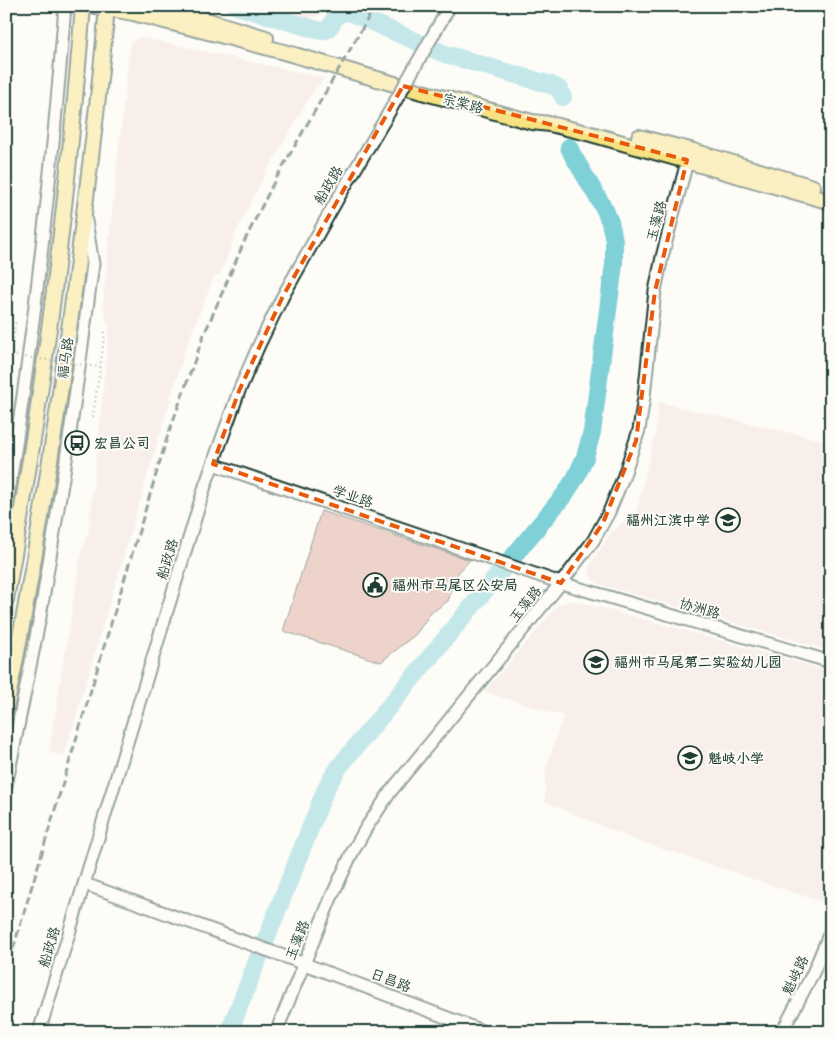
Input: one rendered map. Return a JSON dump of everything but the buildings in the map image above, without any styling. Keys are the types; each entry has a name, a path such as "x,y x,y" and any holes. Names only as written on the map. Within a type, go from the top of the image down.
{"main road":[{"name":"福马路","path":"6,600 22,514 49,330 83,6"},
{"name":"宗棠路","path":"154,6 540,115 571,121 689,155 831,192"},
{"name":"福马路","path":"6,708 41,520 68,337 91,159 103,7"},
{"name":"宗棠路","path":"103,7 284,52 514,117 689,155 831,202"}],"street":[{"path":"6,508 35,302 53,149 66,6"},
{"name":"船政路","path":"40,1032 205,486 239,391 283,296 447,11"},
{"name":"玉藻路","path":"276,1032 345,868 374,816 391,792 561,583 593,541 603,523 623,478 636,441 642,414 655,291 689,155"},
{"path":"6,786 40,617 73,414 93,264 84,210"},
{"name":"学业路","path":"213,464 533,574"},
{"name":"协洲路","path":"533,574 831,662"},
{"name":"日昌路","path":"85,884 485,1032"},
{"name":"魁岐路","path":"782,1032 813,973 831,930"}],"path":[{"path":"6,388 16,320"},
{"path":"93,417 105,332"},
{"path":"11,355 99,367"}],"highlighted area":[{"path":"403,86 687,160 655,291 636,441 603,523 561,583 213,464 239,391 283,296"}],"shaded area":[{"path":"260,6 345,6 310,18 302,18"},
{"path":"139,37 325,78 312,93 261,182 236,233 220,275 215,275 186,347 64,756 49,752 81,555 89,528 109,329 103,307 106,269 130,43"},
{"name":"福州江滨中学","path":"658,402 831,442 831,651 599,584 589,574 591,562 613,531 637,510 656,430"},
{"name":"魁岐小学","path":"576,601 691,632 831,672 831,873 822,902 630,838 545,802 545,771 563,716 484,692 559,604"}],"waterway":[{"path":"236,6 321,31 329,28 338,15 349,12 445,54 551,85 559,89 563,97"},
{"path":"229,1032 327,786 339,767 565,494 576,477 585,457 592,432 614,264 614,240 605,210 569,147"}],"railway":[{"path":"6,972 167,438 203,337 245,240 274,182 375,6"}],"place":[{"name":"宏昌公司","path":"77,443"},
{"name":"福州江滨中学","path":"728,520"},
{"name":"福州市马尾区公安局","path":"375,585"},
{"name":"福州市马尾第二实验幼儿园","path":"596,662"},
{"name":"魁岐小学","path":"690,758"}]}
